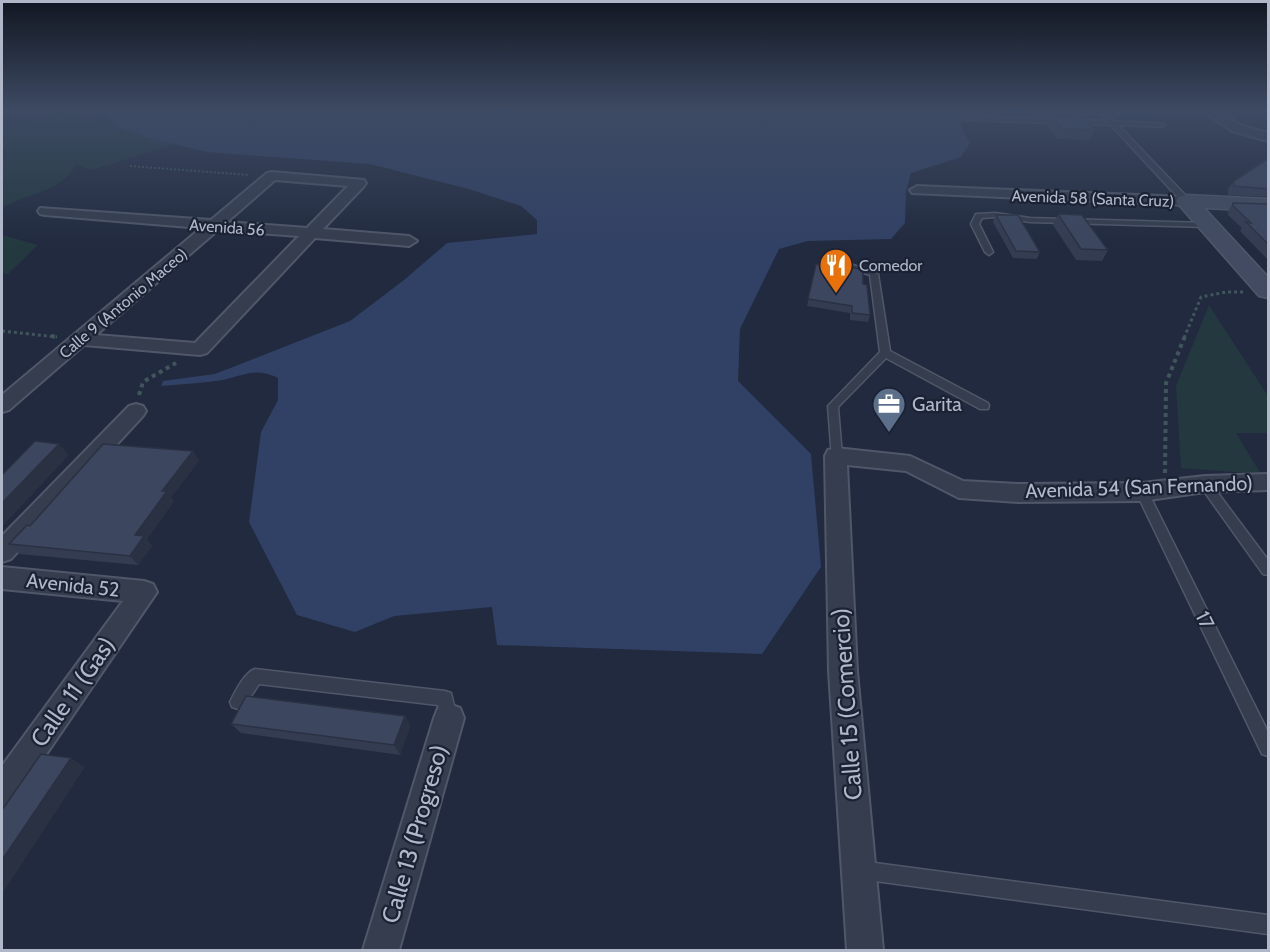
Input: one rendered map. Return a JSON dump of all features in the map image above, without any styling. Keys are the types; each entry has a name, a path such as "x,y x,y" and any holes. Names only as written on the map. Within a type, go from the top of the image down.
{"main road":[{"name":"Avenida 58 (Santa Cruz)","path":"1186,201 1269,205"},
{"path":"1186,201 1258,292"}],"street":[{"path":"81,339 201,349 359,183 272,176"},
{"name":"Calle 9 (Antonio Maceo)","path":"2,405 272,176"},
{"name":"Avenida 58 (Santa Cruz)","path":"917,190 1186,201"},
{"name":"Avenida 56","path":"45,211 409,241"},
{"path":"2,382 25,385"},
{"path":"2,552 136,411"},
{"name":"Avenida 54 (San Fernando)","path":"836,456 910,464 959,489 1018,493 1142,492 1205,484 1269,482"},
{"name":"Calle 15 (Comercio)","path":"836,456 843,671 865,951"},
{"name":"Avenida 52","path":"2,578 144,592"},
{"name":"Calle 11 (Gas)","path":"2,792 144,592"},
{"name":"Calle 13 (Progreso)","path":"381,951 449,718"}],"lane":[{"path":"1143,155 1186,201"},
{"path":"989,252 975,224 979,216 995,214 1030,220 1207,225"},
{"path":"831,260 874,274 885,353"},
{"path":"885,353 984,406"},
{"path":"836,456 833,406 885,353"},
{"path":"1205,484 1269,570"},
{"name":"17","path":"1142,492 1269,748"},
{"path":"238,702 255,676 445,698 449,718"},
{"path":"858,870 1269,925"}],"path":[{"path":"130,166 272,176"},
{"path":"1164,489 1166,383 1201,297 1226,292 1258,292"},
{"path":"2,331 81,339"},
{"path":"136,411 142,382 201,349"}],"green space":[{"path":"6,155 138,155 99,168 87,169 77,164 69,174 52,187 2,208 2,163"},
{"path":"2,235 38,245 8,274 2,273"},
{"path":"1209,305 1268,396 1268,433 1236,433 1261,474 1181,468 1176,386"}],"water":[{"path":"254,155 962,155 911,173 906,192 905,223 891,239 808,241 779,249 740,329 738,381 811,454 821,567 762,654 497,645 492,607 394,616 355,632 297,615 249,522 261,432 278,400 278,378 257,372 200,383 161,386 163,381 215,374 350,321 404,280 447,243 537,234 537,220 521,206 469,189 370,164"}],"building":[{"path":"1269,158 1269,189 1234,186 1234,181"},
{"path":"1233,203 1269,204 1269,245 1246,222 1251,223 1233,206"},
{"path":"1058,214 1082,215 1108,250 1081,249"},
{"path":"996,215 1018,215 1040,252 1016,251"},
{"path":"816,264 863,269 863,284 867,285 870,315 852,313 852,306 808,299"},
{"path":"35,441 59,444 2,503 2,475"},
{"path":"103,444 193,451 162,491 167,491 135,535 144,536 130,556 9,544 27,525 30,526"},
{"path":"246,696 405,716 394,745 231,724"},
{"path":"41,754 71,758 2,860 2,810"}],"place":[{"name":"Comedor","path":"836,294"},
{"name":"Garita","path":"889,433"}]}
